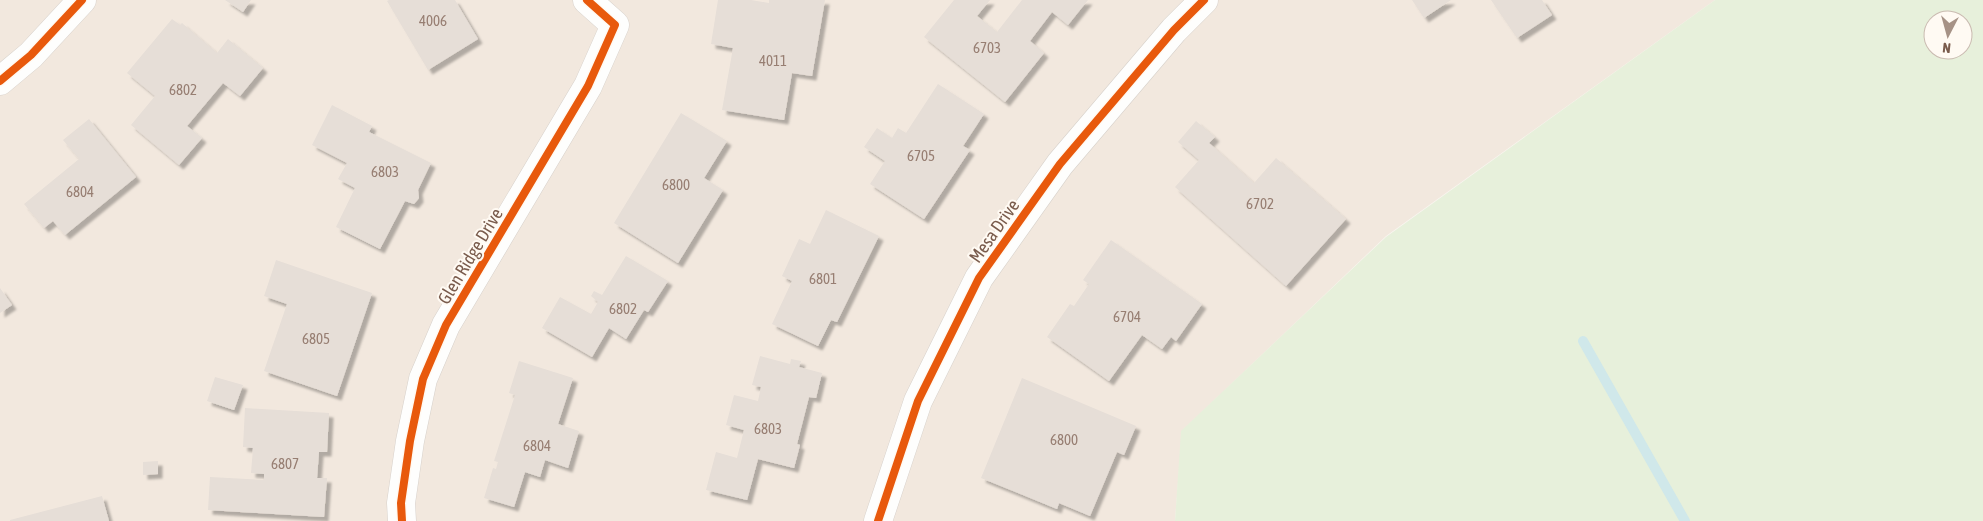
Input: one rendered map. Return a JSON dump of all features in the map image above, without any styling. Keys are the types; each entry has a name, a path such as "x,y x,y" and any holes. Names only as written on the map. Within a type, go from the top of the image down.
{"street":[{"path":"0,81 31,55 82,0"},
{"name":"Glen Ridge Drive","path":"402,521 401,503 410,441 421,388 446,325 588,86 615,25 587,0"},
{"name":"Mesa Drive","path":"878,521 918,401 979,278 1060,164 1174,30 1204,0"}],"shaded area":[{"path":"0,0 1715,0 1386,236 1182,431 1175,521 0,521"}],"green space":[{"path":"1715,0 1983,0 1983,521 1175,521 1181,431 1386,237"}],"building":[{"path":"225,0 251,0 243,12"},
{"path":"455,0 478,39 428,70 387,1"},
{"path":"718,0 751,0 769,3 769,0 825,0 812,76 792,73 784,120 722,110 733,48 711,44"},
{"path":"954,0 990,0 977,16 997,32 1022,0 1088,0 1068,25 1052,12 1030,41 1044,53 1005,102 924,37"},
{"path":"1412,0 1451,0 1424,18"},
{"path":"1491,0 1542,0 1552,15 1517,38"},
{"path":"172,19 180,25 182,23 217,53 228,39 263,68 240,96 223,83 187,126 202,138 179,165 131,125 155,96 127,73"},
{"path":"938,84 984,114 963,146 970,150 924,219 870,184 885,161 864,147 877,128 892,138 898,128 906,133"},
{"path":"332,105 372,126 369,132 431,163 418,190 419,198 414,204 405,201 380,249 336,227 355,188 338,179 347,163 312,145"},
{"path":"681,113 727,141 704,178 723,190 678,263 614,223"},
{"path":"89,119 136,177 65,235 53,221 44,228 24,204 79,159 63,140"},
{"path":"1196,121 1215,137 1209,143 1254,183 1276,158 1346,219 1286,286 1175,187 1199,160 1178,142"},
{"path":"826,210 879,236 837,322 831,320 818,346 772,324 792,281 782,276 799,239 810,244"},
{"path":"1111,240 1202,304 1176,341 1171,337 1162,349 1142,335 1109,381 1047,337 1070,304 1074,306 1089,284 1083,280"},
{"path":"626,256 668,281 648,312 644,310 626,339 609,328 592,357 542,328 560,297 591,314 598,302 591,296 594,291 602,295"},
{"path":"276,260 372,293 337,396 264,371 287,304 264,296"},
{"path":"0,288 12,305 0,313"},
{"path":"760,356 790,364 791,359 801,361 799,367 822,373 816,398 809,397 797,444 800,445 794,468 758,459 747,500 706,490 716,452 737,458 744,430 726,425 734,395 758,401 761,387 752,385"},
{"path":"519,361 573,378 558,424 579,431 568,468 545,460 540,477 525,472 514,507 484,498 493,468 496,469 498,462 494,461 515,395 509,393"},
{"path":"215,377 243,385 234,410 207,401"},
{"path":"1022,378 1136,426 1124,455 1117,452 1090,516 1059,503 1057,509 981,478"},
{"path":"245,408 329,413 327,452 319,452 317,478 327,478 324,517 208,510 210,477 264,480 264,474 251,473 253,448 243,447"},
{"path":"158,461 158,474 143,475 143,462"},
{"path":"102,496 109,521 10,521 10,520"}],"waterway":[{"path":"1583,341 1685,521"}],"cycle path":[{"path":"0,81 31,55 82,0"},
{"path":"402,521 401,503 410,441 423,379 446,325 588,86 615,25 587,0"},
{"path":"878,521 918,401 979,278 1060,164 1174,30 1204,0"}]}
